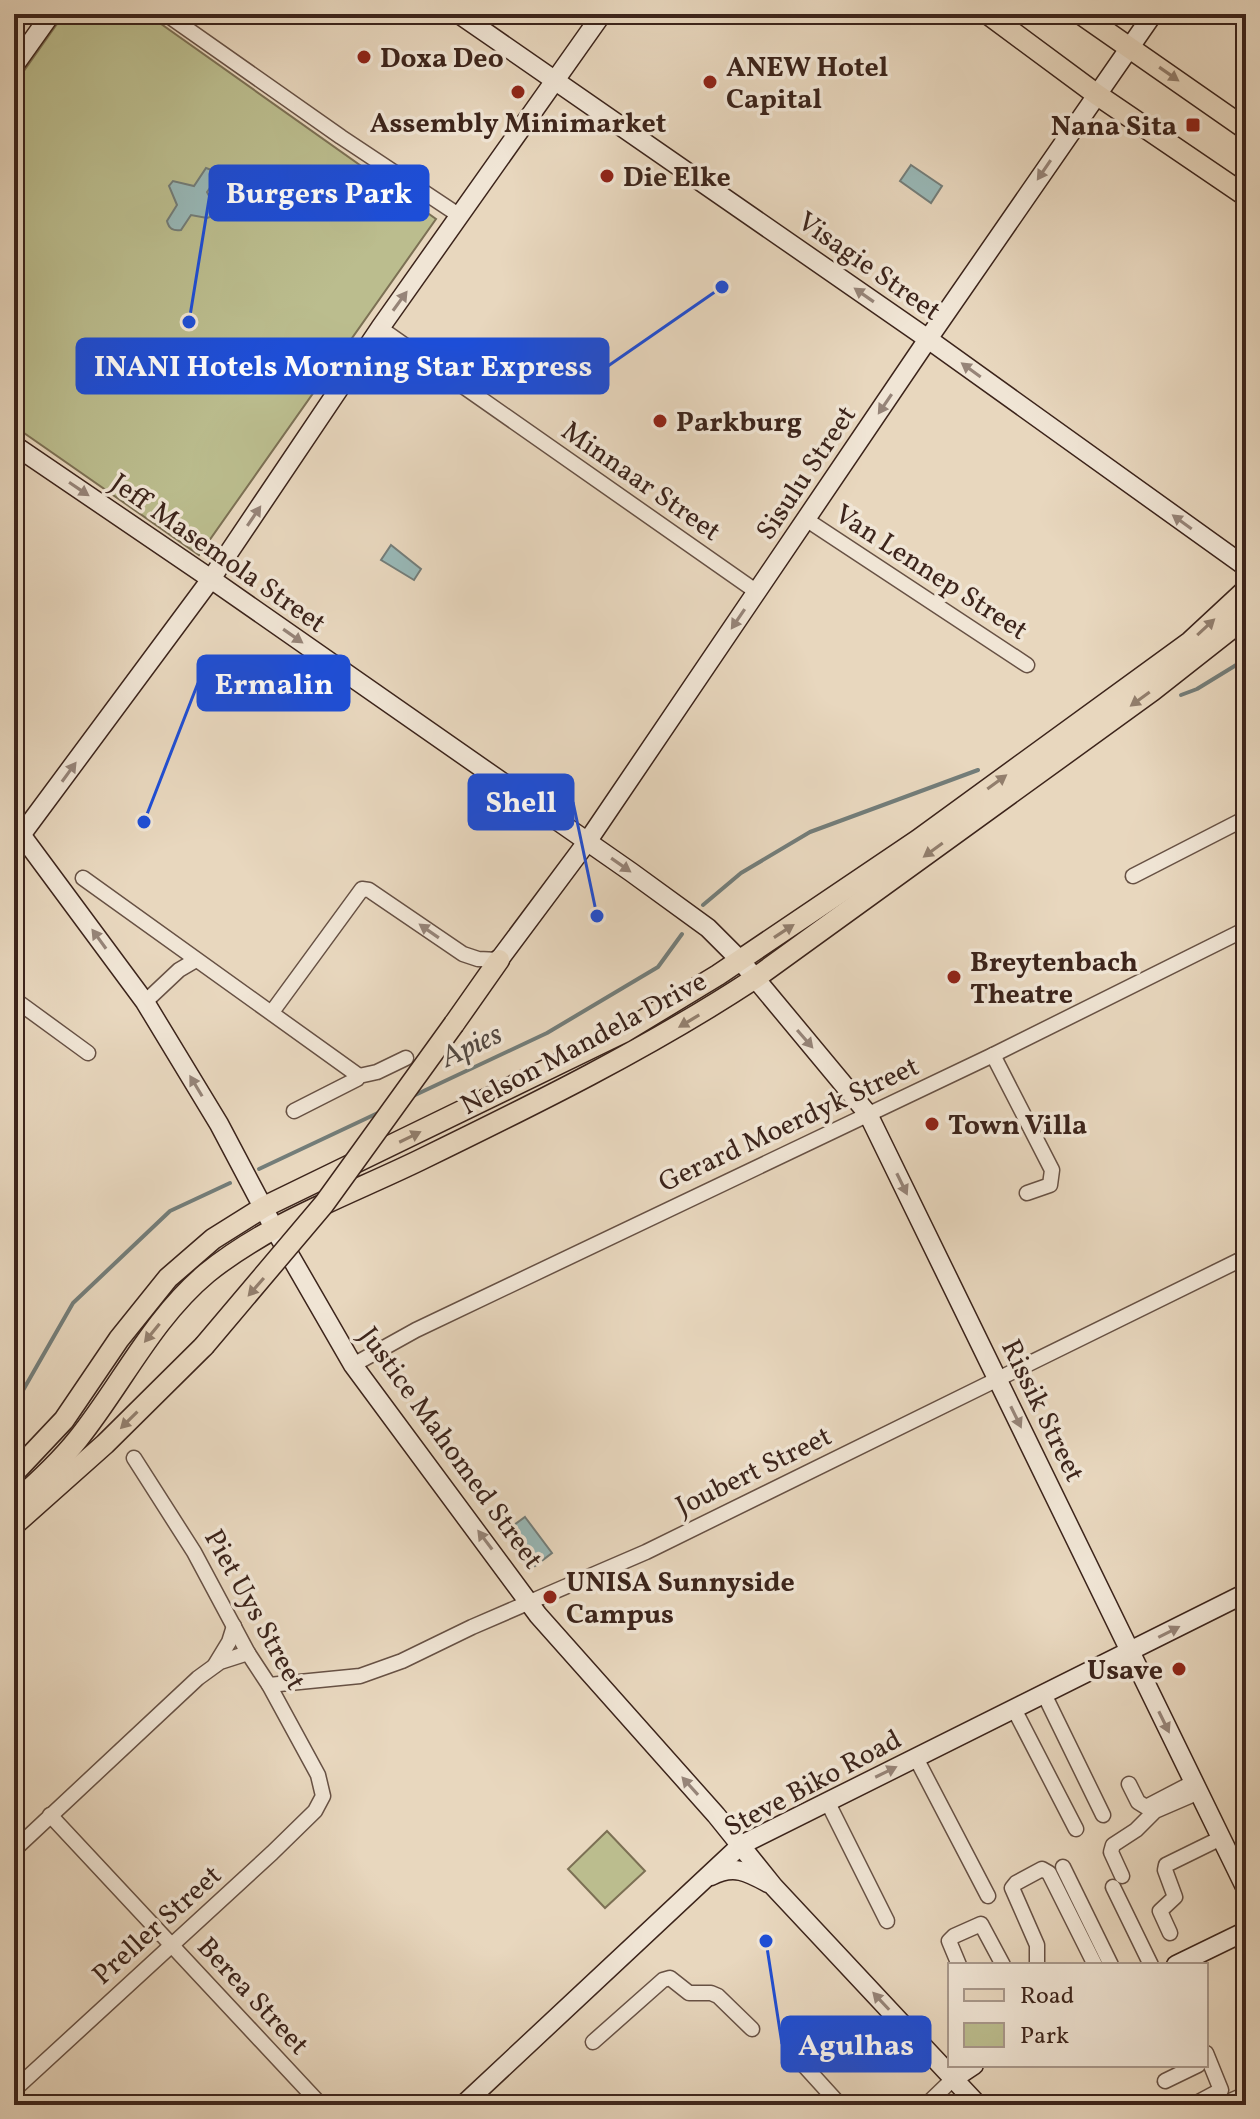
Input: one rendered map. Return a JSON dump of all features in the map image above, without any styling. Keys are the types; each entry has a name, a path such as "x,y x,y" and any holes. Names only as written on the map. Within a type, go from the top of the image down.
{"main road":[{"path":"14,66 51,14"},
{"name":"Visagie Street","path":"459,14 928,339 1246,567"},
{"path":"17,834 211,579 380,328 602,14"},
{"path":"988,14 1096,94 1246,196"},
{"path":"1081,14 1246,129"},
{"name":"Sisulu Street","path":"499,960 587,842 1153,14"},
{"name":"Jeff Masemola Street","path":"14,445 698,920 740,960 754,979"},
{"name":"Nelson Mandela Drive","path":"14,1473 64,1420 119,1339 168,1278 213,1239 264,1207 624,1032 740,960 918,840 1178,650 1246,590"},
{"name":"Nelson Mandela Drive","path":"14,1503 49,1473 80,1437 145,1342 177,1303 207,1274 274,1228 622,1059 754,979 1152,691 1246,617"},
{"name":"Justice Mahomed Street","path":"17,834 145,1002 353,1365 530,1603 774,1887 978,2105"},
{"path":"14,1525 105,1444 204,1346 324,1204 499,960"},
{"name":"Rissik Street","path":"754,979 868,1114 1246,1889"},
{"name":"Steve Biko Road","path":"463,2105 741,1845 1246,1593"},
{"path":"697,1885 722,1870 736,1869 774,1887"},
{"path":"1180,1963 1246,1931"},
{"path":"953,2079 971,2067"}],"street":[{"path":"166,14 460,216"},
{"name":"Minnaar Street","path":"380,328 757,592"},
{"name":"Van Lennep Street","path":"807,520 1027,665"},
{"path":"1133,876 1246,818"},
{"path":"83,878 359,1076"},
{"path":"272,1012 362,889 369,890 463,954 478,959 499,960"},
{"name":"Gerard Moerdyk Street","path":"353,1365 416,1330 993,1055 1246,929"},
{"path":"145,1002 179,970 196,960"},
{"path":"14,999 88,1053"},
{"path":"993,1055 1052,1170 1050,1185 1027,1193"},
{"path":"294,1111 359,1076 377,1072 406,1058"},
{"name":"Joubert Street","path":"269,1685 370,1673 530,1603 646,1552 1246,1257"},
{"name":"Piet Uys Street","path":"134,1458 194,1552 318,1775 323,1790"},
{"path":"14,1850 215,1665 228,1645 234,1626"},
{"path":"215,1665 248,1653"},
{"path":"1044,1694 1103,1815"},
{"path":"1014,1709 1076,1829"},
{"path":"916,1758 988,1896"},
{"path":"1129,1784 1138,1802 1146,1807 1197,1787"},
{"path":"1150,1963 1118,1882 1111,1852 1113,1845 1136,1830 1155,1811 1197,1787"},
{"name":"Preller Street","path":"14,2090 307,1819 319,1805 323,1790"},
{"path":"827,1801 887,1921"},
{"name":"Berea Street","path":"50,1815 321,2105"},
{"path":"1170,1933 1160,1911 1175,1895 1166,1865 1221,1838"},
{"path":"1063,1867 1110,1963"},
{"path":"1037,1963 1037,1945 1012,1888 1042,1869 1049,1873 1094,1963"},
{"path":"958,1963 949,1941 981,1924 1002,1963"},
{"path":"593,2042 663,1980 670,1978 689,1993 718,1996 752,2029"},
{"path":"807,2029 791,2042 790,2050 840,2105"},
{"path":"1193,2105 1221,2090 1208,2066"},
{"path":"1165,2081 1192,2067"},
{"path":"926,2105 953,2079"},
{"path":"1228,2102 1246,2094"}],"green space":[{"path":"64,14 147,14 436,219 199,555 14,426 14,85"},
{"path":"607,1831 645,1871 605,1908 568,1869"}],"water":[{"path":"911,165 942,186 931,203 900,181"},
{"path":"206,168 217,172 217,178 207,192 216,215 207,218 191,215 181,230 172,229 167,221 177,205 169,186 173,181 194,186"},
{"path":"391,545 421,569 414,580 381,560"},
{"path":"525,1517 552,1553 535,1566 507,1530"}],"waterway":[{"name":"Apies","path":"1181,695 1197,689 1246,659"},
{"name":"Apies","path":"703,905 741,873 810,832 978,770"},
{"name":"Apies","path":"413,1096 547,1033 658,967 682,934"},
{"name":"Apies","path":"259,1169 380,1112"},
{"name":"Apies","path":"14,1406 73,1303 170,1211 230,1183"}],"place":[{"name":"Doxa Deo","path":"364,57"},
{"name":"ANEW Hotel Capital","path":"710,82"},
{"name":"Assembly Minimarket","path":"518,92"},
{"name":"Nana Sita","path":"1193,125"},
{"name":"Die Elke","path":"607,176"},
{"name":"INANI Hotels Morning Star Express","path":"722,287"},
{"name":"Burgers Park","path":"189,322"},
{"name":"Parkburg","path":"660,421"},
{"name":"Ermalin","path":"144,822"},
{"name":"Shell","path":"597,916"},
{"name":"Breytenbach Theatre","path":"954,977"},
{"name":"Town Villa","path":"932,1124"},
{"name":"UNISA Sunnyside Campus","path":"550,1597"},
{"name":"Usave","path":"1179,1669"},
{"name":"Agulhas","path":"766,1941"}]}
